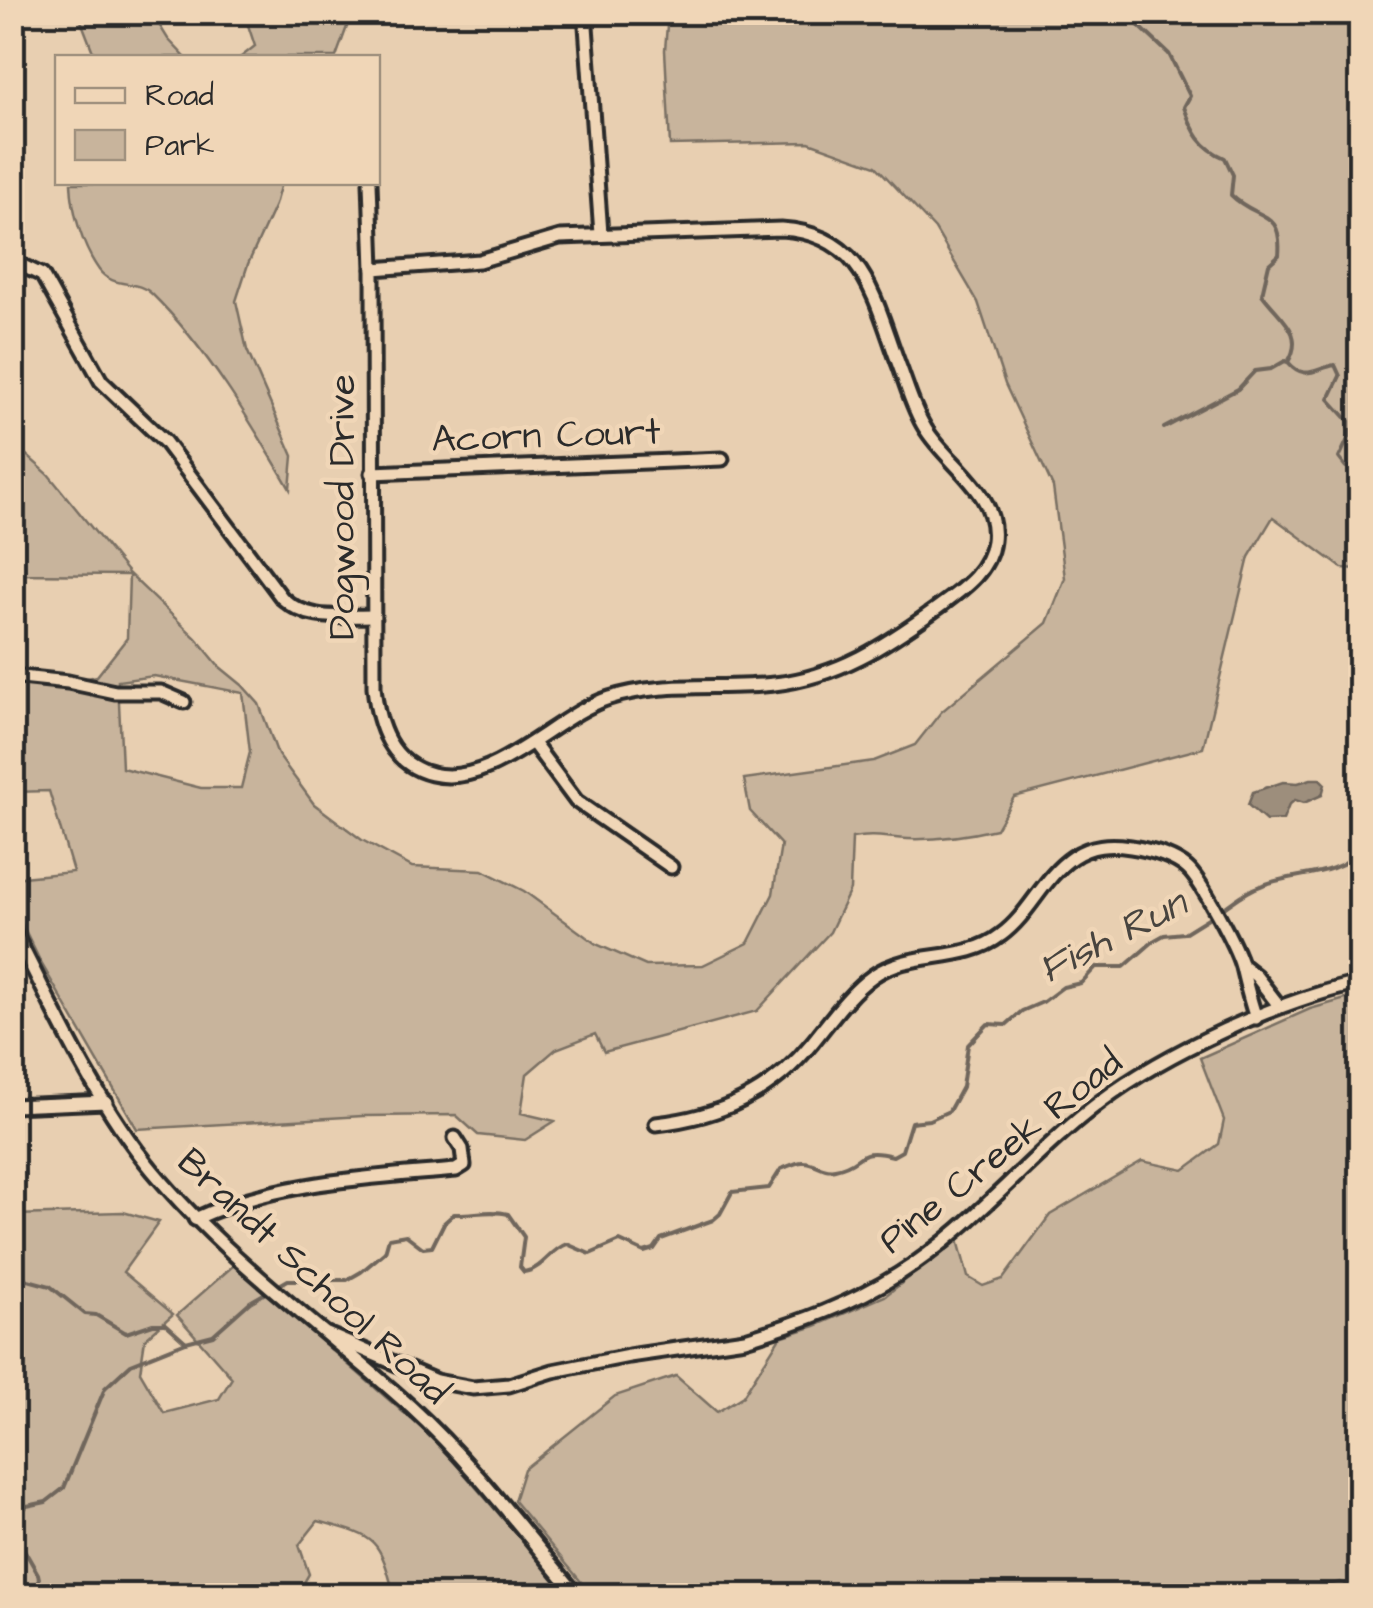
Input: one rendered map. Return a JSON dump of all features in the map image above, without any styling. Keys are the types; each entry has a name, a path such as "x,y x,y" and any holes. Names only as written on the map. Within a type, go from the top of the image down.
{"street":[{"path":"584,12 601,234"},
{"path":"370,185 372,269"},
{"name":"Dogwood Drive","path":"798,230 821,236 844,250 863,272 925,429 991,514 990,554 966,586 898,638 835,671 771,684 629,692 591,704 533,743 485,767 467,774 430,774 398,755 379,725 376,708 372,616 372,269 478,261 544,239 601,234 798,230"},
{"path":"12,260 42,275 101,381 166,442 282,598 298,611 316,616 372,616"},
{"name":"Acorn Court","path":"372,474 722,459"},
{"path":"12,676 114,692 161,692 184,702"},
{"path":"533,743 576,801 671,867"},
{"path":"656,1124 699,1117 750,1099 799,1058 874,975 907,962 964,953 994,941 1007,931 1058,869 1093,847 1148,851 1169,857 1190,870 1242,965 1256,1018"},
{"name":"Brandt School Road","path":"12,927 106,1102 151,1169 195,1219 450,1445 578,1596"},
{"path":"1242,965 1256,976 1280,1007"},
{"name":"Pine Creek Road","path":"327,1334 436,1381 491,1388 554,1371 773,1330 840,1305 900,1274 1101,1102 1154,1068 1280,1007 1318,992 1360,983"},
{"path":"12,1106 106,1102"},
{"path":"195,1219 237,1200 277,1191 456,1170 464,1164 462,1149 455,1138"}],"green space":[{"path":"78,13 152,13 183,55 94,55"},
{"path":"244,13 352,13 337,55 244,55 255,46"},
{"path":"668,13 1360,13 1360,569 1342,568 1273,517 1249,557 1203,748 1014,797 996,829 931,839 852,838 850,890 830,932 757,1011 604,1052 595,1034 556,1049 527,1074 521,1113 555,1121 525,1140 478,1135 456,1115 363,1116 137,1129 41,963 13,905 13,878 73,872 49,791 13,792 13,680 60,684 97,676 127,638 129,575 13,574 13,443 48,474 129,574 259,704 278,755 314,804 362,840 412,867 482,870 524,891 596,944 646,966 703,965 748,943 773,894 781,845 750,811 744,779 874,761 915,745 941,712 1047,623 1065,578 1053,487 1005,384 978,302 935,229 876,166 809,142 670,145 665,50","holes":["154,676 243,693 250,752 241,788 201,788 122,768 118,681"]},
{"path":"71,185 280,185 236,301 247,350 293,456 290,489 227,387 172,315 146,289 111,280 99,270 73,205"},
{"path":"1360,995 1360,1589 1340,1582 1285,1596 592,1595 514,1501 524,1469 615,1396 676,1376 717,1412 743,1396 780,1337 885,1296 958,1240 968,1277 983,1286 1003,1279 1050,1215 1142,1161 1184,1170 1219,1144 1224,1120 1200,1058 1310,1009"},
{"path":"123,1212 159,1222 123,1272 173,1314 145,1339 140,1372 164,1413 219,1399 232,1378 177,1315 234,1265 435,1440 569,1595 394,1595 384,1560 372,1541 318,1521 299,1545 309,1574 294,1595 13,1595 13,1215"}],"shaded area":[{"path":"1320,779 1325,784 1322,795 1304,803 1295,800 1283,820 1266,821 1248,805 1253,792 1283,782"}],"waterway":[{"path":"1132,12 1136,23 1169,54 1190,96 1184,107 1195,131 1204,144 1225,158 1233,175 1231,195 1266,217 1277,229 1279,255 1269,264 1262,294 1292,334 1293,351 1288,362 1294,368 1305,373 1335,365 1340,376 1329,399 1349,421 1349,437 1339,458 1360,474"},
{"path":"1164,428 1238,389 1255,371 1288,362"},
{"path":"1360,494 1360,500"},
{"name":"Fish Run","path":"1221,910 1257,887 1328,870 1360,850"},
{"name":"Fish Run","path":"12,1268 28,1280 50,1286 85,1314 96,1315 126,1333 166,1324 186,1342 213,1335 250,1302 288,1280 347,1280 385,1252 389,1238 406,1235 423,1248 432,1247 444,1223 454,1214 508,1214 524,1237 520,1267 524,1272 536,1268 567,1244 590,1254 620,1241 644,1252 654,1249 661,1239 713,1220 732,1192 769,1188 781,1169 792,1164 808,1162 831,1170 866,1154 893,1156 902,1151 911,1122 929,1120 949,1111 962,1087 968,1045 988,1024 1006,1025 1063,987 1081,983 1096,967 1124,967 1155,940 1184,933 1213,915"},
{"path":"37,1596 41,1589 38,1574 14,1532 16,1518 27,1506 46,1502 64,1488 105,1388 131,1364 186,1342"}]}
